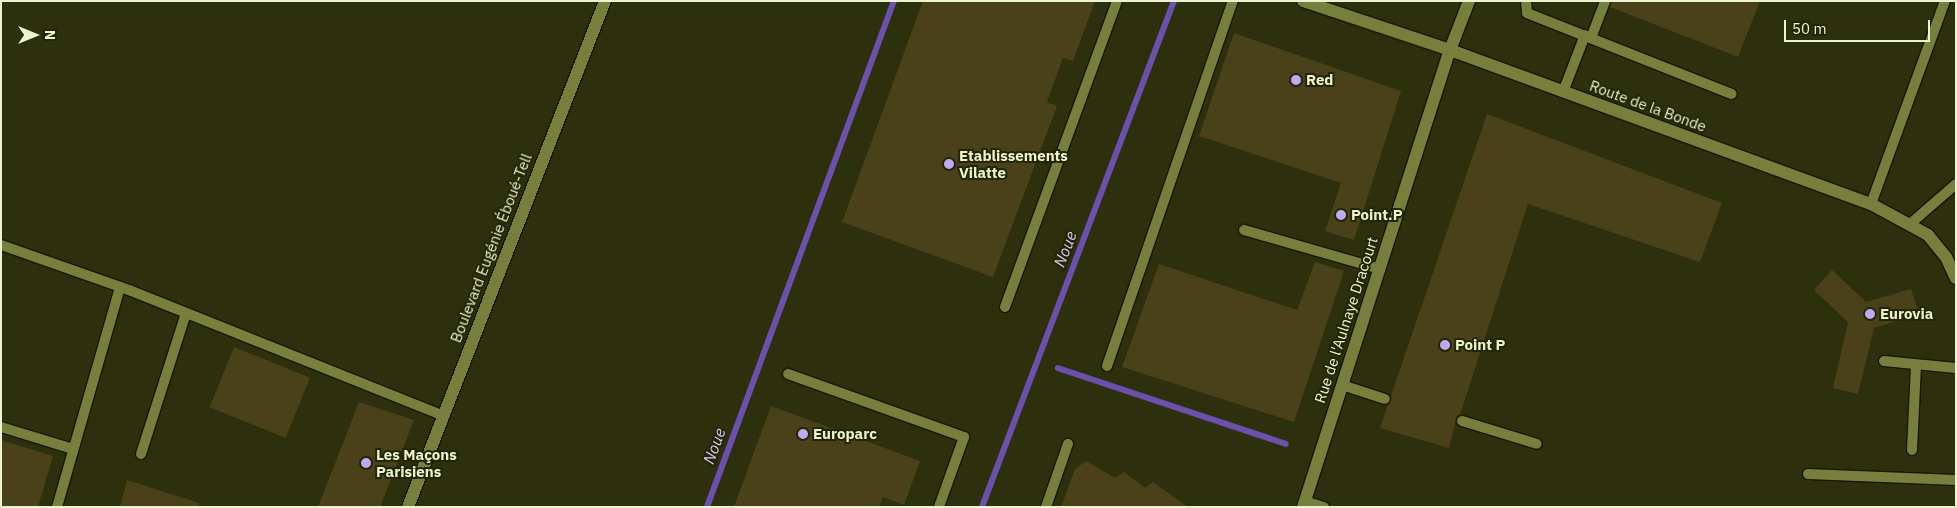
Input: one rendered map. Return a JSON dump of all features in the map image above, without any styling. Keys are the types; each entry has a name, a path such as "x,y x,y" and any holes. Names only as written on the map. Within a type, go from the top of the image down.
{"street":[{"name":"Boulevard Eugénie Éboué-Tell","path":"408,507 605,1"},
{"name":"Route de la Bonde","path":"1303,1 1450,50 1871,204 1910,224 1928,236 1946,257 1956,278"},
{"name":"Rue de l'Aulnaye Dracourt","path":"1304,504 1450,50 1469,1"}],"lane":[{"path":"1005,307 1117,1"},
{"path":"1107,366 1233,1"},
{"path":"1526,1 1527,13 1732,94"},
{"path":"1563,92 1605,1"},
{"path":"1871,204 1946,1"},
{"path":"1910,224 1956,184"},
{"path":"1244,230 1380,269"},
{"path":"1,246 120,287 444,416"},
{"path":"57,507 120,287"},
{"path":"142,454 186,313"},
{"path":"1884,361 1956,368"},
{"path":"1912,450 1916,364"},
{"path":"788,374 964,438 938,507"},
{"path":"1342,385 1384,399"},
{"path":"1462,422 1537,444"},
{"path":"1,427 73,449"},
{"path":"1046,507 1068,444"},
{"path":"1808,474 1956,480"},
{"path":"1304,504 1324,507"}],"building":[{"name":"Etablissements Vilatte","path":"923,1 1095,1 1073,61 1063,58 1047,102 1057,106 993,277 842,222"},
{"path":"1612,1 1760,1 1738,57 1610,7"},
{"path":"1234,33 1401,91 1354,240 1325,231 1341,183 1199,136"},
{"name":"Point P","path":"1487,114 1722,203 1700,262 1528,204 1460,415 1456,419 1449,448 1380,428"},
{"path":"1315,262 1344,271 1294,422 1122,367 1159,264 1297,310"},
{"path":"1832,270 1866,302 1911,289 1919,314 1874,328 1858,394 1833,388 1848,322 1814,290"},
{"path":"234,347 310,378 286,438 210,407"},
{"name":"Les Maçons Parisiens","path":"359,402 414,420 380,507 318,507"},
{"name":"Europarc","path":"771,406 920,461 904,505 883,497 879,507 734,507"},
{"path":"1,440 53,456 38,507 1,507"},
{"path":"1086,461 1115,478 1124,472 1145,488 1153,482 1188,507 1061,507 1075,469"},
{"path":"127,480 199,503 199,507 120,507"}],"waterway":[{"name":"Noue","path":"707,507 894,1"},
{"name":"Noue","path":"982,507 1174,1"},
{"name":"Noue","path":"1058,368 1286,444"}],"place":[{"name":"Red","path":"1296,80"},
{"name":"Etablissements Vilatte","path":"949,164"},
{"name":"Point.P","path":"1341,215"},
{"name":"Eurovia","path":"1870,314"},
{"name":"Point P","path":"1445,345"},
{"name":"Europarc","path":"803,434"},
{"name":"Les Maçons Parisiens","path":"366,463"}]}
